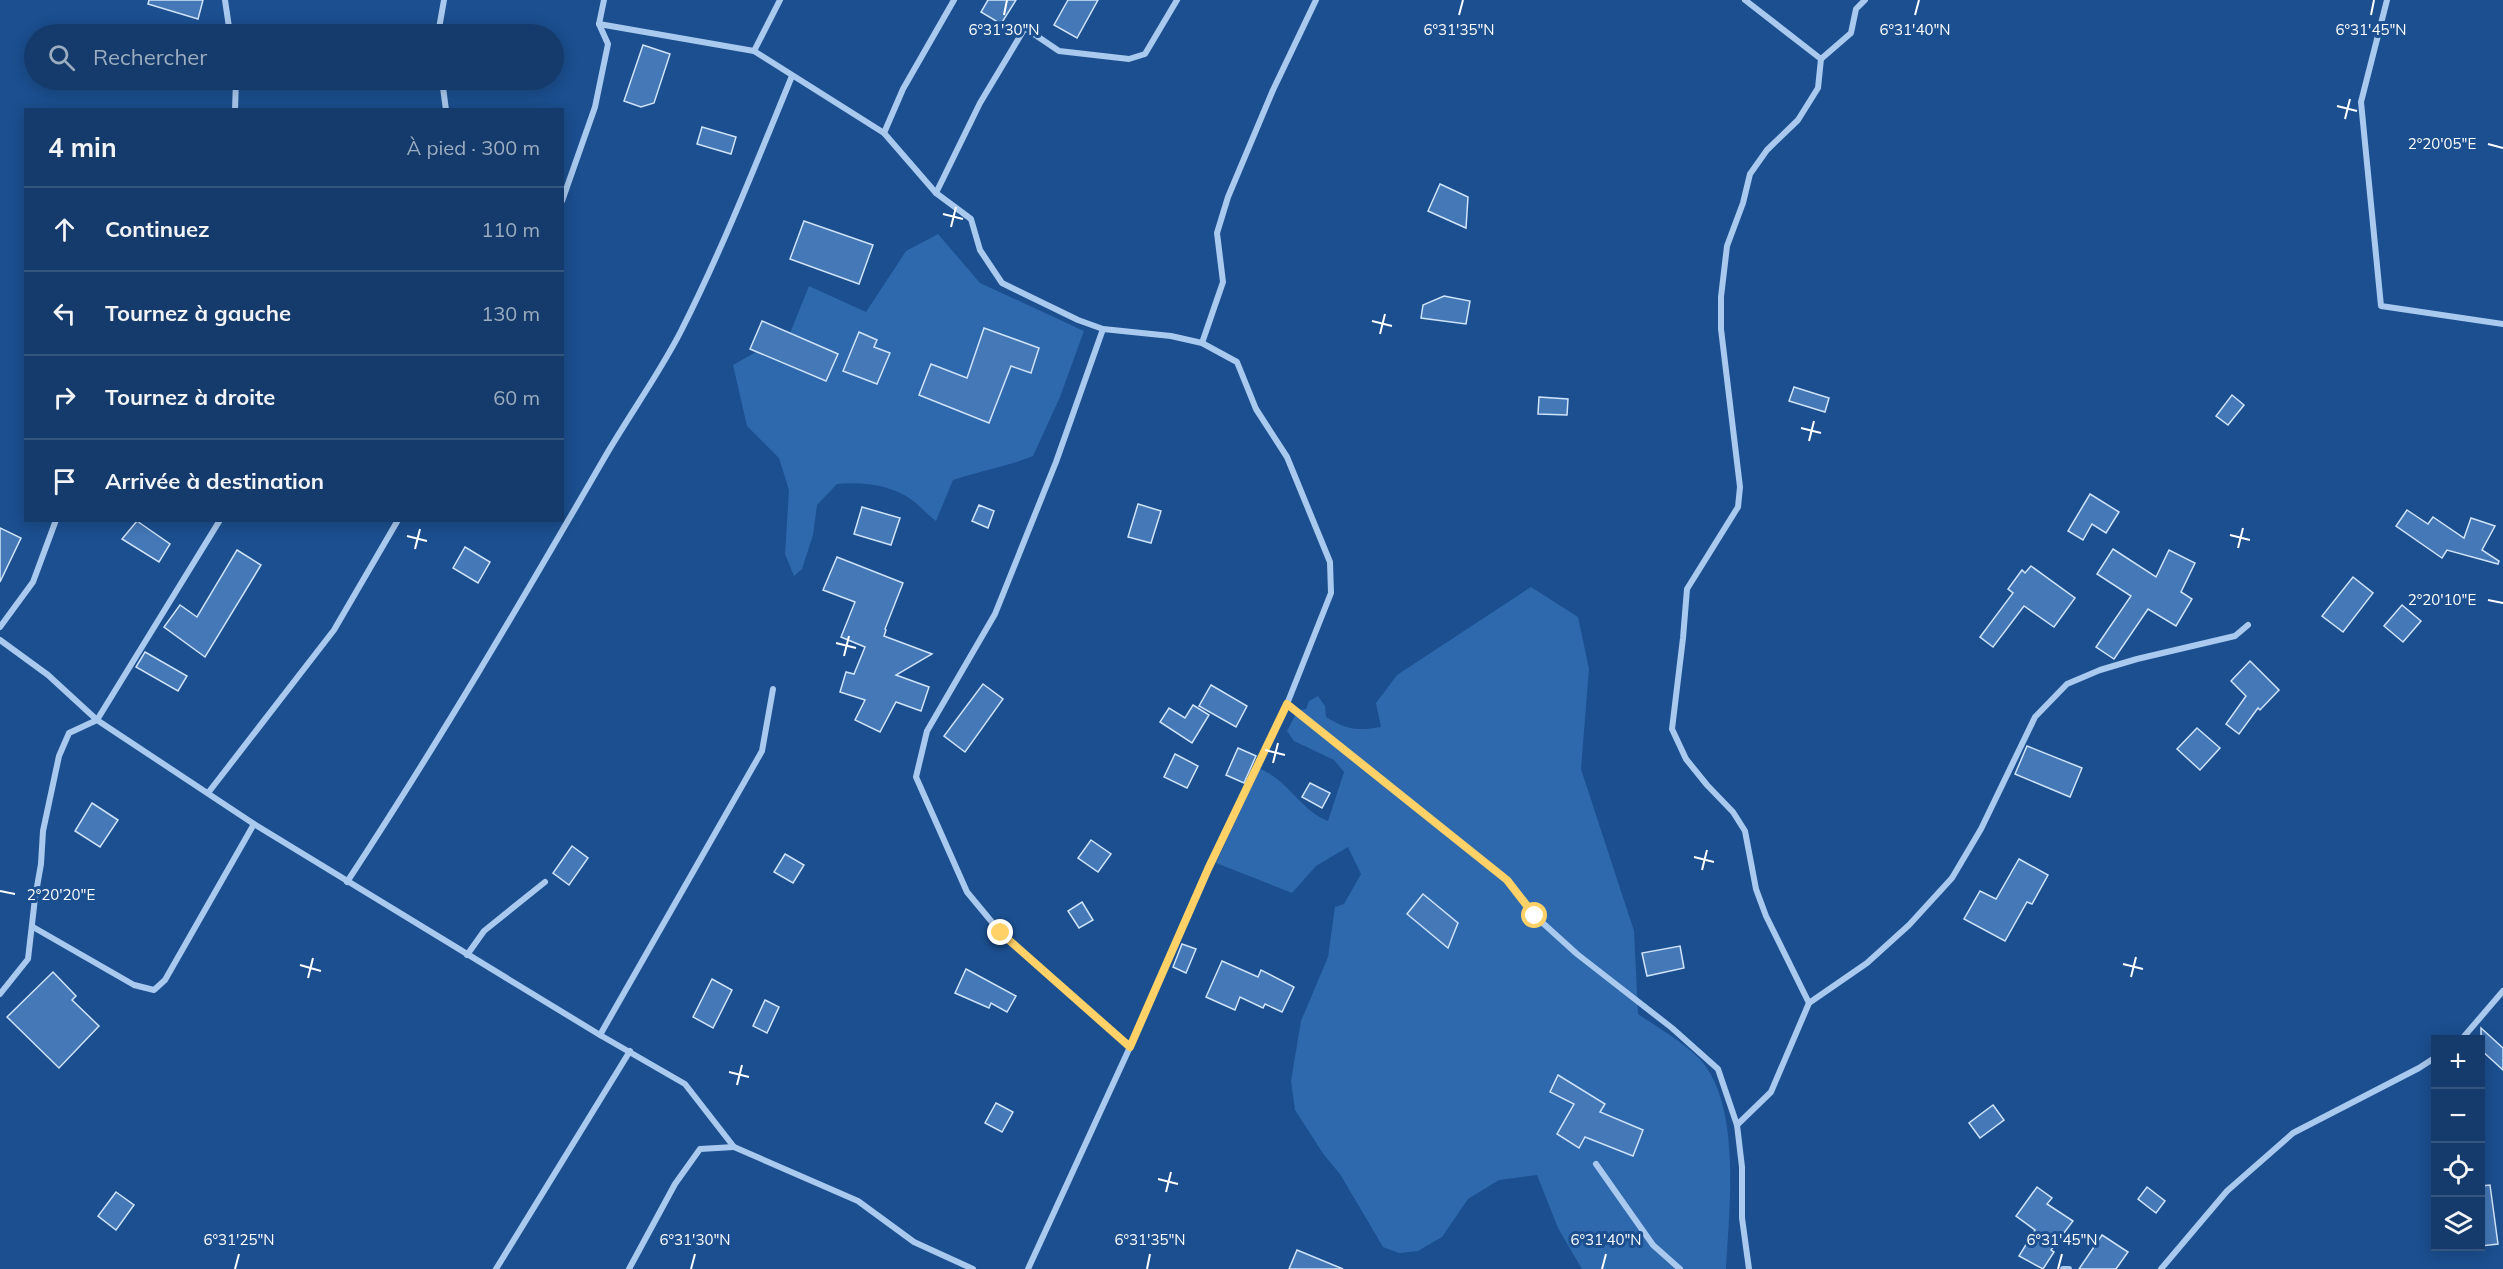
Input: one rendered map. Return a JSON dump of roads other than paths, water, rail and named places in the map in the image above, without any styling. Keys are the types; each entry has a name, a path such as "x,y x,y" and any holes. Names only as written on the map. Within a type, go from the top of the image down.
{"street":[{"path":"225,0 229,24"},
{"path":"440,24 444,0"},
{"path":"564,195 595,107 608,44 599,24 604,0"},
{"path":"754,51 780,0"},
{"path":"884,133 903,89 954,0"},
{"path":"936,193 980,103 1025,28 1059,51 1129,59 1145,54 1177,0"},
{"path":"1202,344 1223,282 1217,233 1228,197 1273,90 1316,0"},
{"path":"1744,0 1821,59"},
{"path":"1809,1003 1766,916 1756,889 1745,831 1733,812 1686,759 1672,729 1687,589 1738,507 1740,487 1721,329 1721,297 1727,246 1743,204 1750,174 1767,150 1798,120 1818,88 1821,59 1851,33 1856,9 1865,0"},
{"path":"2387,0 2361,102 2381,306 2503,324"},
{"path":"599,24 754,51 884,133 936,193 971,219 980,250 1002,283 1103,329 1171,336 1202,344 1237,362 1256,409 1287,456 1330,561 1331,593 1287,704 1208,869 1130,1047 1028,1269"},
{"path":"346,882 396,808 508,626 607,454 681,332 746,189 792,76"},
{"path":"235,108 236,90"},
{"path":"443,90 446,108"},
{"path":"1103,329 1056,462 995,614 927,731 916,777 967,892 1001,933 1130,1047"},
{"path":"0,627 33,582 55,522"},
{"path":"0,994 28,959 41,864 43,831 59,756 69,733 97,720 219,522"},
{"path":"208,793 334,630 397,522"},
{"path":"1737,1125 1771,1092 1809,1003 1867,963 1910,926 1952,878 1981,829 2035,717 2067,684 2100,670 2137,659 2235,636 2248,625"},
{"path":"0,640 48,675 97,720 254,824 467,955 685,1084 734,1147"},
{"path":"600,1035 762,751 773,689"},
{"path":"1287,704 1507,880 1535,916 1576,954 1672,1028 1718,1069 1737,1125 1742,1167 1742,1218 1749,1269"},
{"path":"33,927 134,984 154,990 165,980 254,824"},
{"path":"467,955 484,931 545,882"},
{"path":"2465,1035 2503,992"},
{"path":"496,1269 630,1051"},
{"path":"2161,1269 2227,1191 2293,1133 2431,1060"},
{"path":"629,1269 675,1184 700,1149 734,1147 858,1201 914,1242 973,1269"},
{"path":"1596,1164 1653,1245 1680,1269"},
{"path":"2063,1269 2069,1269"}]}
